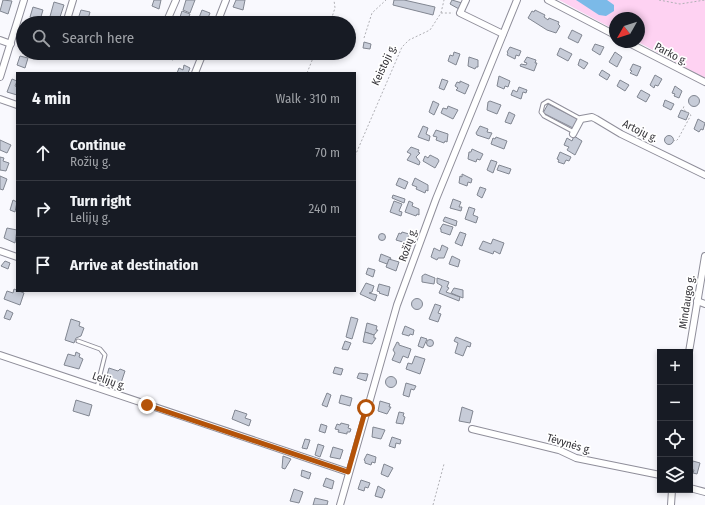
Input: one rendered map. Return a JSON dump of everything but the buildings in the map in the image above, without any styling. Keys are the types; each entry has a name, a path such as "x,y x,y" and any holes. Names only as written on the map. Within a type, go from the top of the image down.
{"street":[{"path":"19,16 24,0"},
{"path":"68,16 73,0"},
{"path":"169,16 176,0"},
{"path":"219,16 226,0"},
{"path":"466,0 460,14 503,34"},
{"name":"Rožių g.","path":"340,505 348,472 397,305 436,199 517,0"},
{"path":"548,0 609,32"},
{"path":"0,76 16,27"},
{"path":"0,40 11,44"},
{"name":"Parko g.","path":"639,48 705,82"},
{"path":"196,72 201,60"},
{"path":"0,99 16,105"},
{"name":"Artojų g.","path":"581,119 592,117 621,134 705,175"},
{"path":"574,133 581,119"},
{"path":"0,251 16,257"},
{"name":"Mindaugo g.","path":"689,349 705,256"},
{"path":"697,301 705,304"},
{"name":"Lelijų g.","path":"0,355 348,472"},
{"name":"Tėvynės g.","path":"472,428 559,450 576,458 657,474"},
{"path":"693,489 705,492"},
{"path":"670,505 672,493"}],"lane":[{"path":"574,133 544,116 541,112 542,104 548,101 581,119"},
{"path":"78,341 100,349 105,355 97,387"}],"path":[{"path":"332,16 335,8 334,0"},
{"path":"364,38 372,13 386,0"},
{"name":"Keistoji g.","path":"356,154 402,47 409,40 430,30 441,13 444,0"},
{"path":"658,0 680,4 705,0"},
{"path":"441,13 445,11 460,14"},
{"path":"307,72 312,60"},
{"path":"673,140 677,141 691,115 683,109 684,106"},
{"path":"433,505 444,464"}],"shaded area":[{"path":"559,0 705,0 705,78 645,46 645,12 609,12 609,27"}],"water":[{"path":"576,0 607,0 614,5 614,11 609,12 609,14 606,16 599,15"}],"route":[{"path":"147,405 348,472 366,408"}]}
